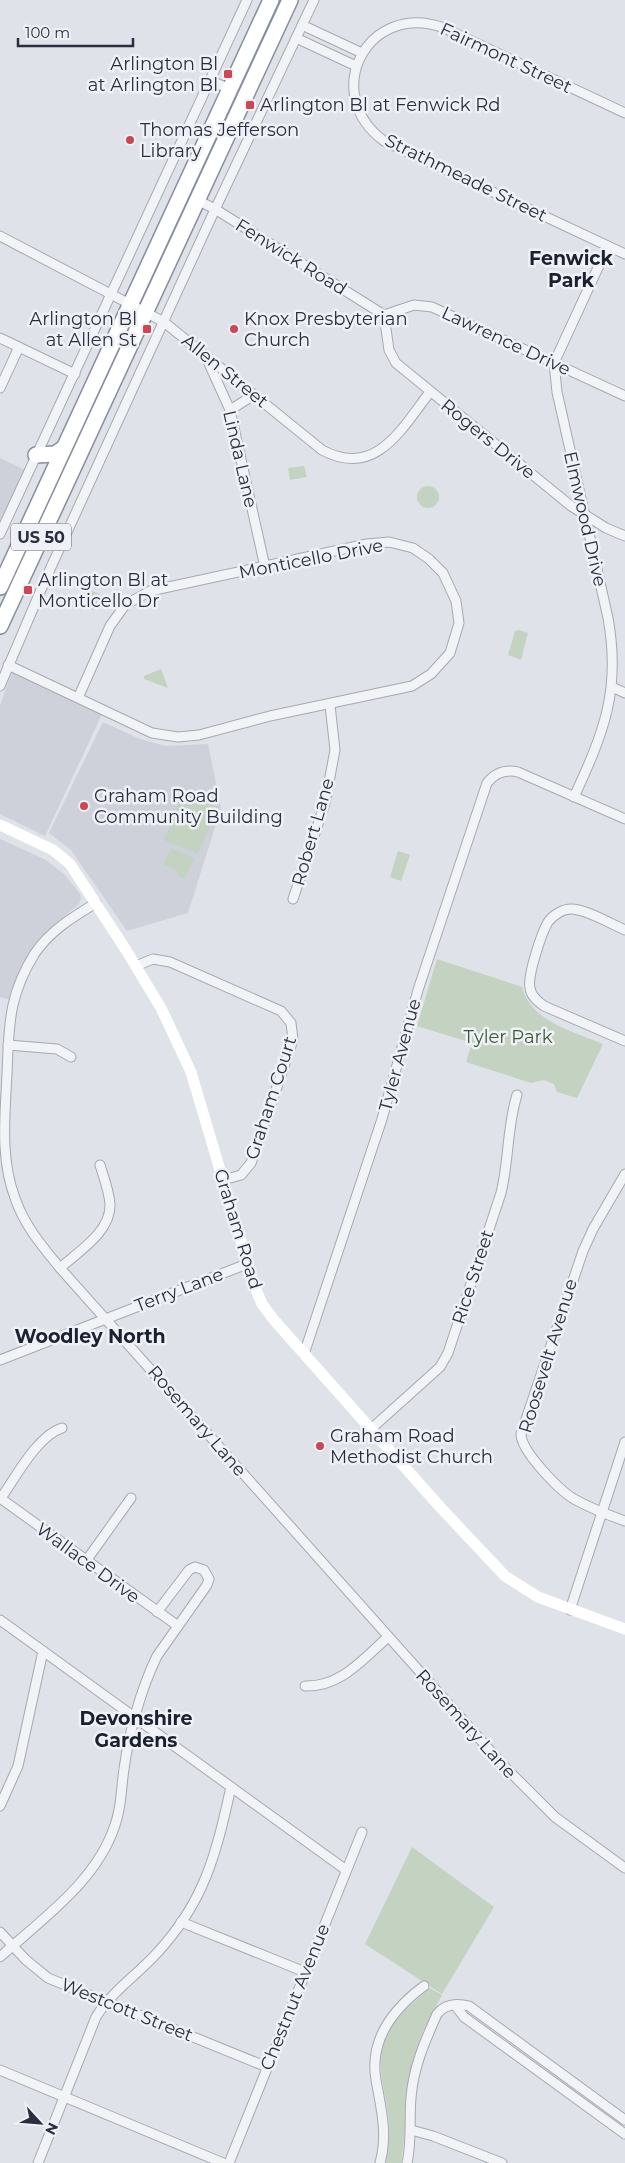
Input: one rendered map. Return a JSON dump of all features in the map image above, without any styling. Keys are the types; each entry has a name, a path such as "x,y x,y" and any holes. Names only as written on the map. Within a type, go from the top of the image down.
{"highway":[{"name":"US 50","path":"0,587 271,0"},
{"name":"US 50","path":"0,626 290,0"},
{"path":"36,455 55,454 64,448"},
{"path":"36,455 45,464 50,479"}],"street":[{"path":"0,534 247,0"},
{"path":"0,686 46,578 314,0"},
{"name":"Fairmont Street","path":"356,66 362,53 377,36 398,25 418,22 433,24 625,112"},
{"path":"302,24 362,53"},
{"path":"296,38 356,66"},
{"name":"Strathmeade Street","path":"356,66 353,82 356,105 367,126 384,141 625,254"},
{"path":"210,80 230,89"},
{"name":"Fenwick Road","path":"197,200 384,315"},
{"name":"Allen Street","path":"0,236 164,322 322,450 332,455 348,459 368,456 385,447 430,392"},
{"path":"554,363 608,246"},
{"name":"Lawrence Drive","path":"384,315 414,305 426,305 625,396"},
{"name":"Rogers Drive","path":"384,315 389,350 396,363 584,516 625,536"},
{"path":"0,338 75,374"},
{"path":"0,388 19,347"},
{"name":"Linda Lane","path":"205,354 230,410 265,568"},
{"name":"Elmwood Drive","path":"554,363 557,392 611,636 613,655 612,687 603,731 574,797"},
{"path":"230,410 254,394"},
{"name":"Monticello Drive","path":"8,666 152,733 178,737 199,735 270,716 330,705 412,686 431,674 450,653 459,623 456,601 443,573 429,559 413,548 389,542 367,544 265,568 150,591 126,605 110,626 78,698"},
{"path":"612,687 625,693"},
{"name":"Robert Lane","path":"293,900 325,803 335,750 330,705"},
{"name":"Tyler Avenue","path":"304,1354 382,1119 418,990 488,783 496,775 512,771 574,797"},
{"path":"574,797 625,819"},
{"name":"Graham Road","path":"0,825 32,839 60,855 80,877 165,1016 191,1072 247,1264 262,1304 371,1429 490,1562 505,1576 538,1597 570,1610 625,1628"},
{"name":"Rosemary Lane","path":"96,903 57,928 35,953 19,986 13,1004 8,1045 4,1140 8,1175 15,1198 26,1222 41,1246 60,1268 537,1802 625,1868"},
{"path":"625,930 577,910 559,912 553,916 546,927 529,985 533,996 544,1006 625,1041"},
{"name":"Graham Court","path":"136,966 153,959 170,962 281,1011 296,1021 293,1040 251,1163 242,1175 223,1180"},
{"path":"8,1045 57,1049 71,1057"},
{"name":"Rice Street","path":"371,1429 440,1367 445,1359 501,1193 506,1169 512,1116 517,1095"},
{"path":"60,1268 96,1236 106,1222 110,1206 100,1165"},
{"name":"Roosevelt Avenue","path":"625,1174 593,1229 583,1251 521,1434 527,1450 566,1493 585,1505 625,1521"},
{"name":"Terry Lane","path":"0,1360 247,1264"},
{"path":"0,1498 43,1440 54,1431 62,1428"},
{"path":"570,1610 625,1442"},
{"name":"Wallace Drive","path":"0,1498 178,1626"},
{"path":"86,1561 132,1498"},
{"path":"0,1957 86,1877 102,1855 120,1809 126,1756 151,1668 157,1656 207,1585 209,1579 204,1570 195,1567 189,1570 157,1612"},
{"path":"0,1620 346,1870"},
{"path":"305,1686 324,1685 343,1677 388,1637"},
{"path":"0,1806 18,1766 43,1651"},
{"path":"38,2163 96,2017 105,2001 157,1954 181,1922 203,1886 220,1838 230,1787"},
{"name":"Chestnut Avenue","path":"229,2163 362,1832"},
{"path":"181,1922 305,1972"},
{"name":"Westcott Street","path":"0,1932 48,1978 267,2067"},
{"path":"380,2163 384,2142 384,2123 375,2069 378,2042 391,2016 405,2000 424,1986"},
{"path":"455,2005 464,2017 625,2134"},
{"path":"407,2163 411,2130 411,2098 417,2064 437,2014 446,2006 469,2006 625,2120"},
{"path":"0,2070 223,2163"},
{"path":"608,2122 616,2113"},
{"path":"411,2130 433,2136 502,2163"}],"shaded area":[{"path":"0,458 25,470 0,527"},
{"path":"14,667 104,710 45,836 0,814 0,705"},
{"path":"103,722 140,739 166,746 208,744 221,808 188,913 127,931 71,850 49,833"},
{"path":"0,839 46,860 65,875 80,894 81,899 79,904 47,931 23,965 10,1000 0,997"}],"green space":[{"path":"304,466 307,477 290,480 288,468"},
{"path":"428,486 436,489 439,497 436,505 428,508 420,505 417,497 420,489"},
{"path":"92,591 101,595 94,610 85,607"},
{"path":"519,630 528,633 521,660 508,655 515,631"},
{"path":"161,669 168,688 144,679 144,676"},
{"path":"184,792 218,807 198,854 164,840"},
{"path":"171,848 194,858 185,879 177,875 178,871 163,865"},
{"path":"398,851 410,855 401,881 390,877"},
{"name":"Tyler Park","path":"437,959 522,987 534,1009 544,1017 555,1024 603,1044 577,1098 557,1092 554,1084 544,1080 531,1083 466,1062 472,1043 417,1026"},
{"path":"412,1847 494,1907 442,1994 365,1944"},
{"path":"430,1988 442,1995 424,2029 414,2056 401,2163 386,2163 389,2129 381,2063 385,2039 396,2021"}],"place":[{"name":"Arlington Bl at Arlington Bl","path":"228,74"},
{"name":"Arlington Bl at Fenwick Rd","path":"250,105"},
{"name":"Thomas Jefferson Library","path":"130,140"},
{"name":"Arlington Bl at Allen St","path":"147,329"},
{"name":"Knox Presbyterian Church","path":"234,329"},
{"name":"Arlington Bl at Monticello Dr","path":"28,590"},
{"name":"Graham Road Community Building","path":"84,806"},
{"name":"Graham Road Methodist Church","path":"320,1446"}],"district":[{"name":"Fenwick Park","path":"571,269"},
{"name":"Woodley North","path":"90,1336"},
{"name":"Devonshire Gardens","path":"136,1729"}]}
